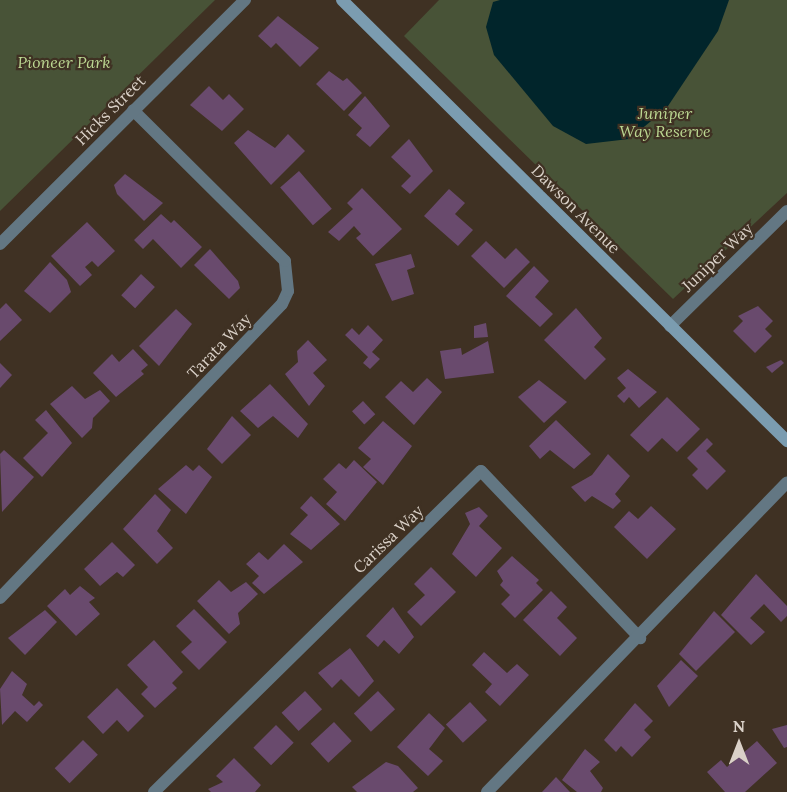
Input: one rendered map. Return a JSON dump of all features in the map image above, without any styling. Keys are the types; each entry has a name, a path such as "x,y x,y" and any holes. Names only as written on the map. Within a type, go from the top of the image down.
{"main road":[{"name":"Dawson Avenue","path":"342,0 787,441"}],"street":[{"name":"Hicks Street","path":"0,244 245,0"},
{"name":"Tarata Way","path":"0,598 282,304 288,291 285,261 133,110"},
{"name":"Juniper Way","path":"670,326 787,212"},
{"name":"Carissa Way","path":"154,792 481,471 640,638"},
{"path":"487,792 640,638 787,482"}],"green space":[{"name":"Pioneer Park","path":"0,0 215,0 0,211"},
{"name":"Juniper Way Reserve","path":"439,0 787,0 787,193 673,299 404,36"}],"water":[{"path":"500,0 729,0 718,31 666,109 629,139 586,144 553,126 494,55 486,27 493,2"}],"building":[{"path":"278,16 319,48 300,67 276,43 271,48 258,36"},
{"path":"329,71 343,81 347,78 362,93 344,111 316,84"},
{"path":"209,86 223,100 229,94 244,109 222,131 190,105"},
{"path":"365,96 390,126 370,147 356,135 362,128 348,115"},
{"path":"248,130 275,148 288,134 305,151 271,185 234,143"},
{"path":"409,139 433,171 410,194 401,186 411,176 391,157"},
{"path":"299,171 332,209 313,225 280,187"},
{"path":"125,174 163,203 144,221 117,194 114,185"},
{"path":"362,188 402,229 373,256 356,238 361,234 354,226 339,241 328,232 353,209 347,203"},
{"path":"449,189 465,203 455,214 473,230 458,246 424,216"},
{"path":"161,214 171,223 174,220 202,247 181,268 153,239 143,249 134,240"},
{"path":"87,222 115,251 98,267 92,261 85,267 92,275 80,286 51,256"},
{"path":"486,241 505,259 516,248 530,262 504,288 471,256"},
{"path":"210,249 238,281 240,288 229,299 194,265"},
{"path":"411,254 415,267 407,270 414,294 392,301 375,264"},
{"path":"50,262 67,280 71,292 50,313 24,291"},
{"path":"534,266 549,281 535,297 553,314 540,327 506,296"},
{"path":"141,274 155,287 135,308 121,295"},
{"path":"6,303 22,320 0,341 0,309"},
{"path":"758,306 773,321 765,329 772,336 755,353 733,331 743,321 738,316"},
{"path":"576,308 602,338 594,347 606,359 585,380 544,340"},
{"path":"176,309 192,324 159,366 139,346"},
{"path":"486,323 488,337 474,338 474,326"},
{"path":"368,325 383,340 372,352 380,359 370,369 363,363 368,357 345,335 352,328 359,335"},
{"path":"308,340 327,360 313,373 325,386 309,406 285,374 298,362 297,351"},
{"path":"488,341 494,373 445,379 440,351 461,348 462,355"},
{"path":"133,349 148,365 141,371 144,374 116,397 93,373 112,354 119,362"},
{"path":"781,360 784,363 772,373 766,367"},
{"path":"0,363 12,375 0,388"},
{"path":"628,369 657,392 639,408 629,397 624,403 617,396 626,388 617,378"},
{"path":"427,378 442,392 414,425 385,397 401,381 413,392"},
{"path":"539,380 567,402 544,423 518,397"},
{"path":"270,384 308,424 298,438 273,416 258,428 240,411"},
{"path":"72,386 85,399 100,390 110,401 93,418 92,428 82,438 50,404"},
{"path":"667,397 700,429 677,452 662,438 648,452 630,435"},
{"path":"363,401 375,414 364,424 352,411"},
{"path":"46,410 72,443 42,477 23,458 48,433 35,420"},
{"path":"232,416 251,435 222,464 207,449"},
{"path":"556,420 591,454 574,469 550,450 540,459 529,446"},
{"path":"383,421 412,446 383,485 363,467 371,459 358,448"},
{"path":"707,438 713,444 706,451 726,471 707,490 692,475 698,469 687,458"},
{"path":"4,450 34,477 2,512 0,454"},
{"path":"608,454 630,476 615,494 621,501 613,509 592,496 585,502 571,487 592,475"},
{"path":"354,460 377,482 345,521 326,504 337,492 323,479 339,463 346,469"},
{"path":"186,465 193,471 199,465 212,477 186,514 158,489"},
{"path":"155,494 171,510 157,531 173,548 157,564 123,529"},
{"path":"311,496 340,524 311,550 290,534 308,515 300,508"},
{"path":"651,506 676,529 647,559 614,527 629,511 638,519"},
{"path":"479,507 488,516 479,526 502,548 476,577 452,554 470,524 465,513"},
{"path":"112,542 135,565 123,577 117,572 100,586 84,569"},
{"path":"284,544 303,562 264,594 252,583 259,576 246,564 259,552 268,560"},
{"path":"512,556 539,580 536,583 543,590 515,618 501,604 510,595 500,585 503,581 497,571"},
{"path":"431,567 456,592 421,626 407,612 425,595 414,584"},
{"path":"756,574 787,606 787,616 781,622 764,604 750,618 765,632 751,645 721,615"},
{"path":"219,580 231,592 246,582 258,594 238,613 240,624 229,634 197,601"},
{"path":"80,586 95,598 89,602 100,614 76,636 47,606 65,589 70,595"},
{"path":"551,591 567,607 557,618 577,638 560,656 523,620"},
{"path":"393,607 414,637 399,654 384,640 378,647 366,636"},
{"path":"194,609 227,642 199,670 181,652 192,642 176,626"},
{"path":"45,610 57,622 25,655 8,638"},
{"path":"714,611 735,632 696,671 679,654"},
{"path":"154,640 183,672 172,683 177,688 155,708 141,694 148,687 127,665"},
{"path":"350,648 374,681 359,697 341,679 332,688 318,673"},
{"path":"484,652 507,673 517,664 529,675 500,706 485,692 492,684 472,665"},
{"path":"681,660 698,676 669,707 657,686"},
{"path":"12,671 27,684 22,695 34,706 39,701 43,705 27,722 15,711 2,725 0,689"},
{"path":"117,688 144,716 128,732 117,720 103,734 87,717"},
{"path":"305,691 322,709 299,731 282,713"},
{"path":"378,691 395,709 371,732 354,714"},
{"path":"470,702 487,720 463,743 446,725"},
{"path":"635,703 653,721 644,730 651,737 632,757 621,746 616,752 604,740"},
{"path":"429,713 445,728 429,749 443,761 428,776 397,747"},
{"path":"334,722 352,741 328,763 311,744"},
{"path":"276,725 294,743 271,765 253,748"},
{"path":"787,725 787,747 784,748 772,729"},
{"path":"83,740 98,755 70,783 55,768"},
{"path":"757,741 777,763 745,792 725,792 707,772 721,760 727,767"},
{"path":"585,749 600,762 590,771 603,788 601,792 577,792 562,780"},
{"path":"234,758 261,785 255,792 211,792 208,789 223,782 216,776"},
{"path":"386,762 398,766 418,788 413,792 357,792 352,787"},
{"path":"556,777 570,792 542,792"}]}
